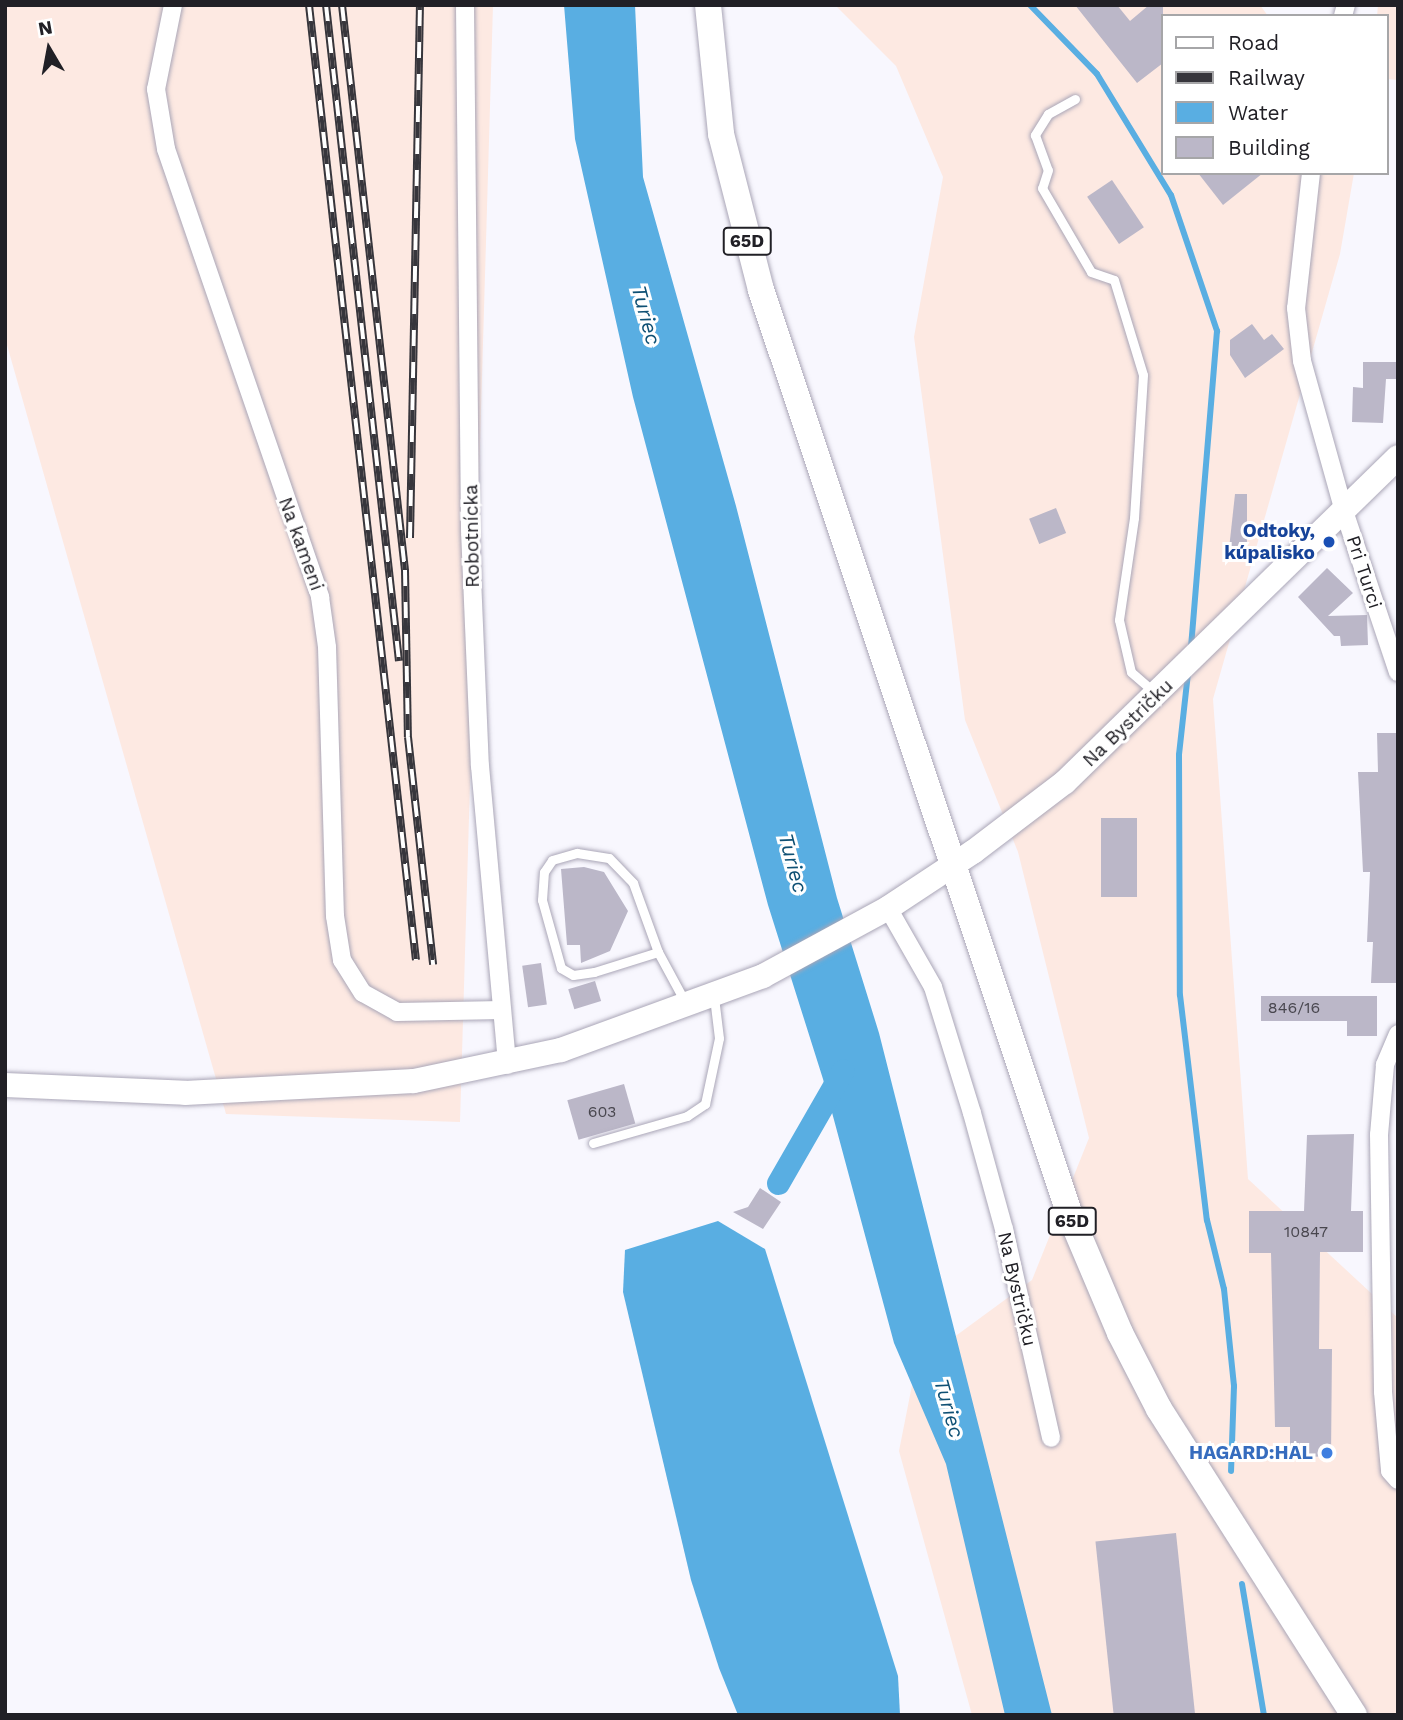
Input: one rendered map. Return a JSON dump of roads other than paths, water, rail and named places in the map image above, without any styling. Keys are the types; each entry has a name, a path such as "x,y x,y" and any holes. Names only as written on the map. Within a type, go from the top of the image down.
{"main road":[{"name":"65D","path":"708,5 721,134 739,211 1045,1147 1120,1333 1195,1468 1354,1715"}],"street":[{"name":"Na kameni","path":"173,5 156,89 166,149 210,264 320,597 328,661 335,916 342,960 363,993 397,1012 502,1010"},
{"name":"Robotnícka","path":"465,5 470,530 480,766 507,1065"},
{"path":"1311,175 1297,281 1297,332 1309,394 1344,511"},
{"name":"Na Bystričku","path":"1051,1438 1004,1229 933,987 879,913 954,864 1065,782 1160,693 1398,457"},
{"name":"Pri Turci","path":"1344,511 1398,672"},
{"path":"5,1085 250,1092 414,1081 507,1065 714,997 763,976 879,913"},
{"path":"1398,1034 1385,1065 1379,1135 1390,1259 1390,1471 1398,1480"}],"lane":[{"path":"1075,99 1048,114 1035,135 1048,170 1042,188 1091,272 1114,280 1143,375 1134,518 1119,620 1131,671 1160,693"},
{"path":"658,952 594,972 573,975 561,968 542,901 544,873 552,860 578,853 609,858 633,883 658,952 688,1007"},
{"path":"593,1143 687,1116 705,1104 719,1038 714,997"}],"water":[{"name":"Turiec","path":"564,5 635,5 643,177 736,506 837,898 879,1033 1052,1715 1005,1715 946,1464 894,1343 823,1079 768,905 633,397 575,139"},
{"path":"718,1221 765,1249 898,1676 900,1715 738,1715 719,1668 691,1580 623,1292 625,1250"}],"waterway":[{"path":"1030,5 1097,74 1171,195 1217,331 1191,648"},
{"path":"1188,673 1179,755 1180,995 1207,1220 1224,1289 1234,1386 1231,1471"},
{"path":"778,1183 843,1070"},
{"path":"1242,1584 1264,1715"}],"railway":[{"path":"309,5 416,960"},
{"path":"326,5 399,661"},
{"path":"342,5 405,570 408,737 433,965"},
{"path":"410,538 420,5"}],"place":[{"name":"Odtoky, kúpalisko","path":"1329,542"},
{"name":"HAGARD:HAL","path":"1327,1453"}]}
